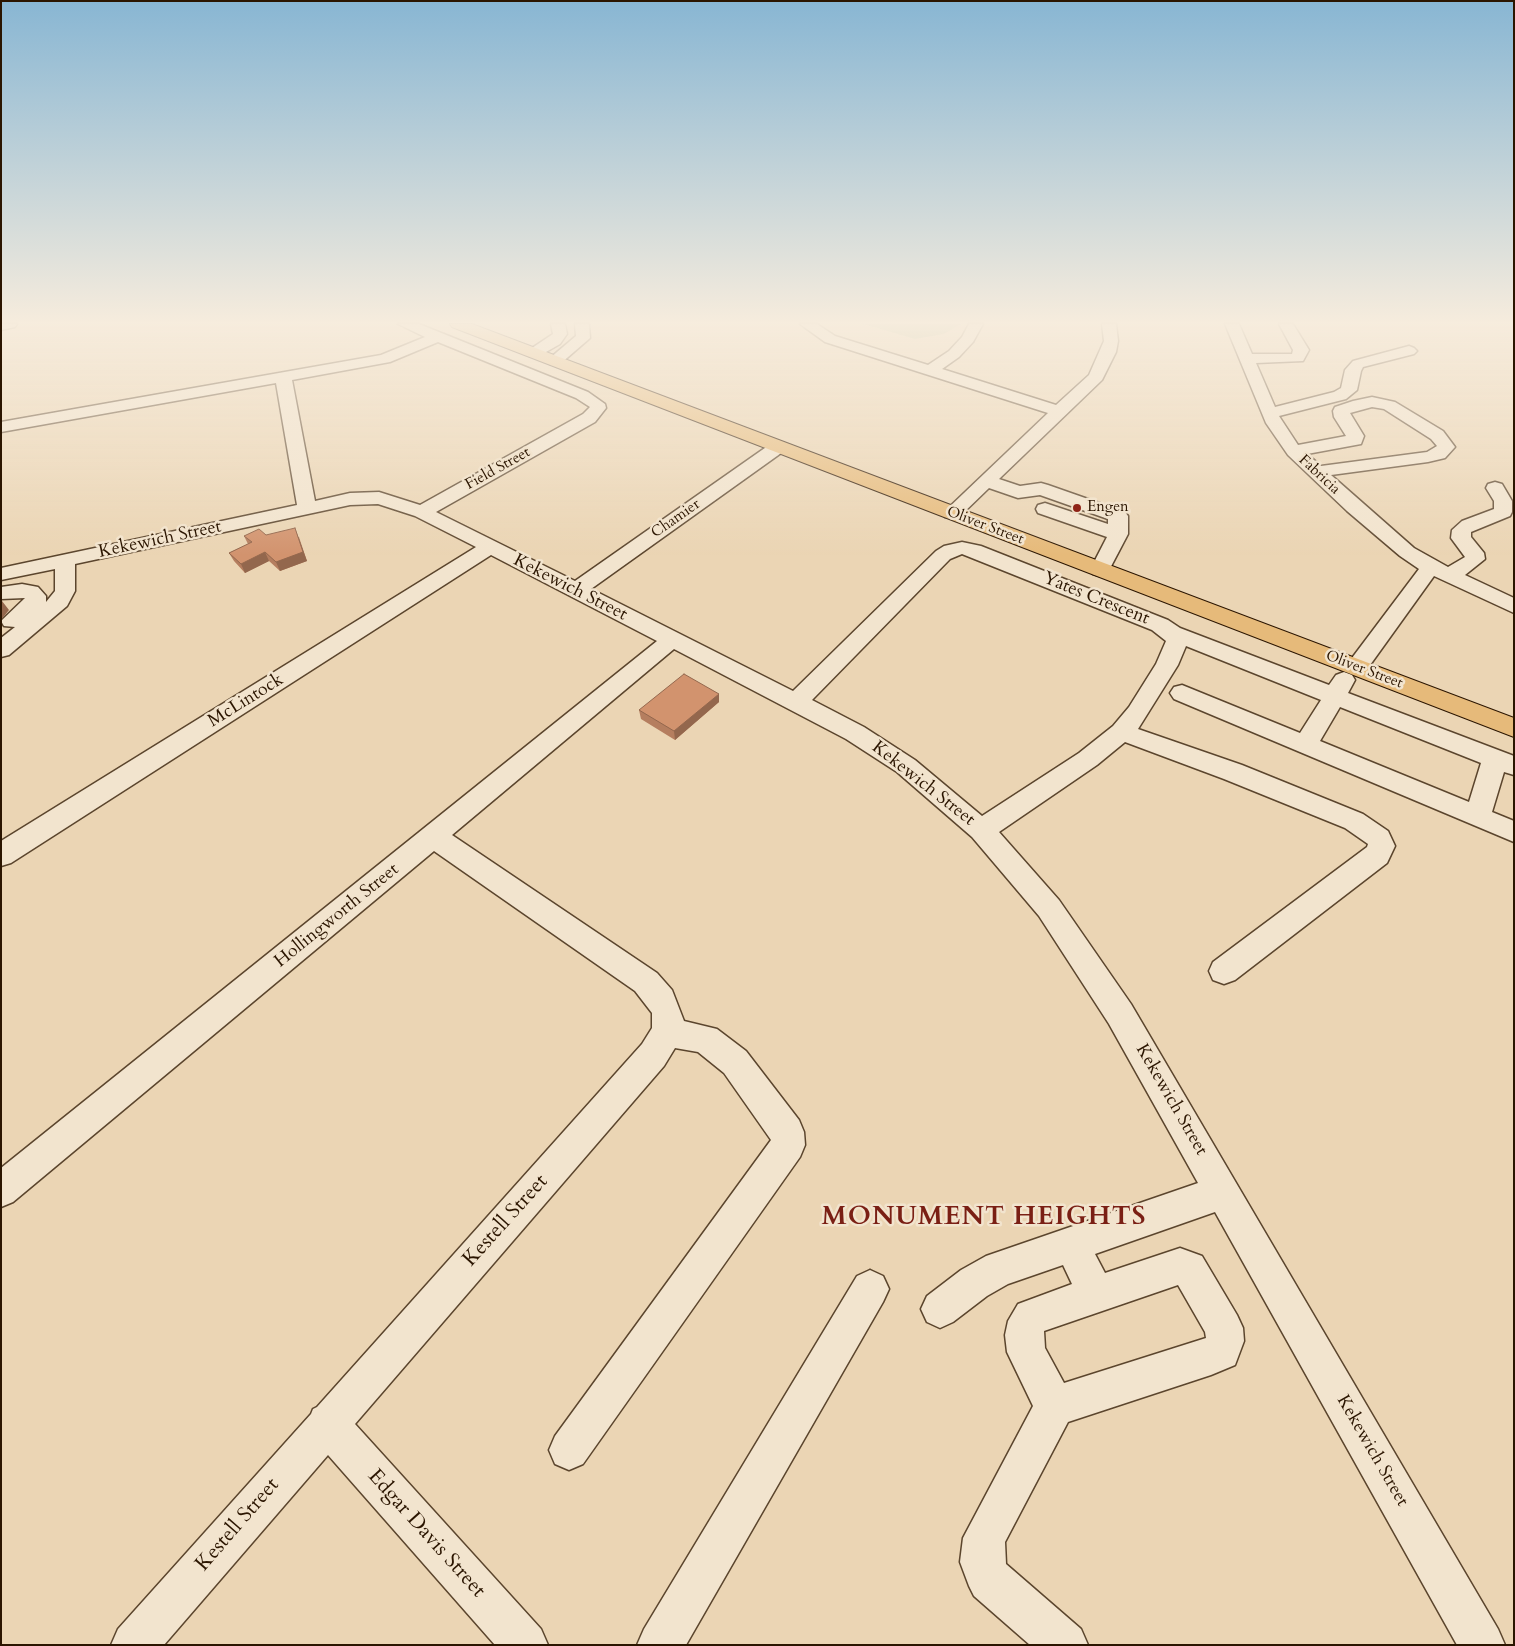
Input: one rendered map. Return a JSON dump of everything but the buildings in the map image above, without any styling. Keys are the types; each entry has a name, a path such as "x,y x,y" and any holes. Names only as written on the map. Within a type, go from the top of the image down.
{"highway":[{"name":"Oliver Street","path":"658,401 1514,728"}],"street":[{"path":"1,427 148,401"},
{"path":"286,401 306,509"},
{"name":"Field Street","path":"422,512 589,418 598,408 597,404 592,401"},
{"path":"1026,401 1060,412"},
{"path":"952,514 1073,401"},
{"name":"Fabricia","path":"1265,401 1281,435 1294,451 1386,536 1440,572 1514,606"},
{"path":"1270,413 1320,401"},
{"path":"1294,451 1355,440 1355,436 1342,417 1341,411 1359,404 1372,402 1390,405 1436,436 1446,447 1439,454 1428,457 1316,472"},
{"name":"Chamier","path":"575,591 778,447"},
{"path":"988,481 1018,492 1028,503 1118,534 1100,570"},
{"path":"1306,744 1334,695 1388,623 1440,572 1475,559 1474,553 1461,538 1462,530 1469,525 1503,512 1503,501 1495,488"},
{"name":"Kekewich Street","path":"1,574 363,498 390,500 422,512 796,702 855,734 906,766 981,830 1048,908 1115,1006 1482,1645"},
{"name":"McLintock","path":"1,855 490,547"},
{"name":"Yates Crescent","path":"796,702 943,555 951,550 962,548 974,550 1160,625 1172,633 1505,762"},
{"path":"1,650 60,601 65,591 65,560"},
{"path":"1,593 28,590 35,594 37,598 31,606 1,629"},
{"path":"981,830 1088,759 1122,732 1137,713 1167,665 1177,641 1172,633"},
{"name":"Hollingworth Street","path":"1,1190 672,640"},
{"path":"1182,692 1514,832"},
{"path":"1122,732 1234,772 1354,821 1379,838 1382,846 1377,855 1224,971"},
{"path":"1478,817 1505,762"},
{"path":"434,837 646,982 661,1000 667,1012 669,1022 667,1032 706,1039 736,1062 787,1132 788,1144 569,1450"},
{"name":"Kestell Street","path":"134,1645 327,1423 653,1055 667,1032"},
{"path":"940,1309 974,1283 993,1272 1071,1243 1223,1192"},
{"path":"1071,1243 1096,1295"},
{"path":"1055,1406 1026,1352 1024,1335 1027,1321 1031,1317 1184,1266 1196,1277 1224,1328 1221,1351 1211,1356 1055,1406 984,1538 981,1554 984,1571 990,1580 1065,1645"},
{"path":"660,1645 870,1289"},
{"name":"Edgar Davis Street","path":"327,1423 525,1645"}],"place":[{"name":"Engen","path":"1077,508"}],"district":[{"name":"MONUMENT HEIGHTS","path":"984,1218"}]}
